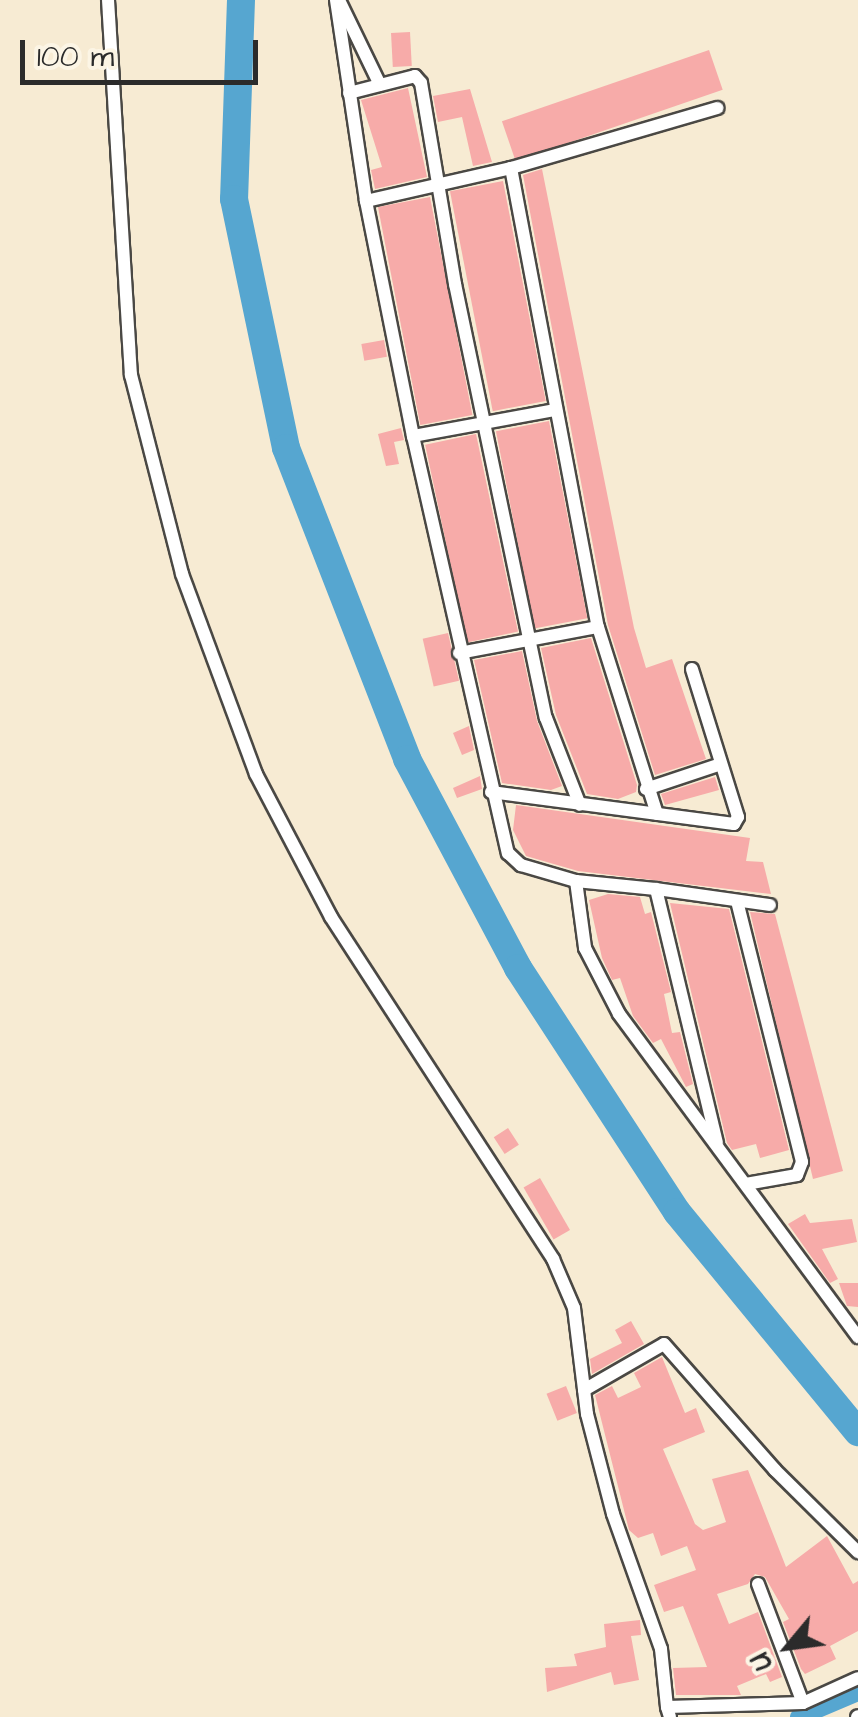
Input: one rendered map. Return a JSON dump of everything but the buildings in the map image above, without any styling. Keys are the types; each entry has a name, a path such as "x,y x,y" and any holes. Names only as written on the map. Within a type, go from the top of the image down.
{"street":[{"path":"108,0 131,375 182,574 256,774 331,918 553,1259 574,1308 584,1390 613,1514 661,1648 668,1712 802,1703 858,1678"},
{"path":"337,0 380,85"},
{"path":"337,0 366,201 413,436 491,792 514,859 576,881 770,905"},
{"path":"350,93 419,78 484,422 546,718 580,805"},
{"path":"366,201 511,168 717,108"},
{"path":"511,168 598,628 656,814"},
{"path":"413,436 554,410"},
{"path":"460,653 598,628"},
{"path":"491,792 734,824 738,816 692,669"},
{"path":"646,788 721,764"},
{"path":"576,881 593,967 619,1014 858,1337"},
{"path":"656,888 718,1143"},
{"path":"737,902 802,1162 797,1175 746,1184"},
{"path":"584,1390 664,1344 858,1552"},
{"path":"758,1584 802,1703"}],"waterway":[{"path":"241,0 234,199 286,448 407,759 518,968 677,1212 858,1432"},
{"path":"799,1717 858,1692"}]}
